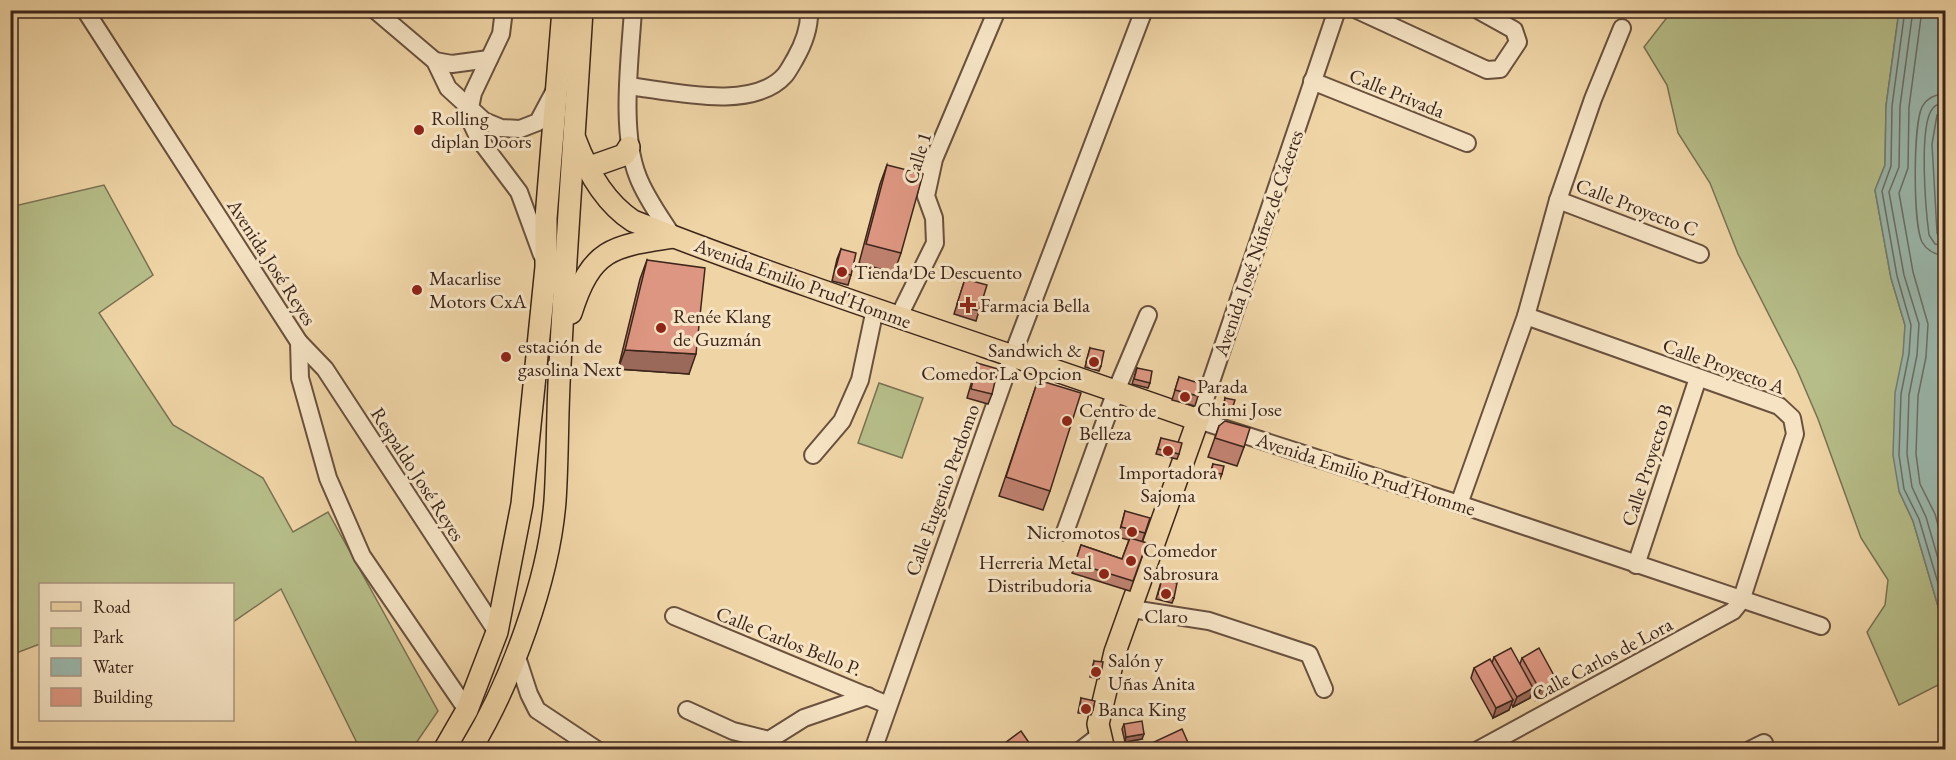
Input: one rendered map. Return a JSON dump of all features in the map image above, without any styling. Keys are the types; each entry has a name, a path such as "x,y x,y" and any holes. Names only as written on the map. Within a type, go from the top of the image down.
{"main road":[{"path":"444,750 468,710 497,632 522,504 546,267 546,218 563,10"},
{"path":"470,750 502,693 516,654 536,591 555,503 560,365 582,10"},
{"name":"Avenida Emilio Prud'Homme","path":"574,139 587,168 616,210 633,221 898,318 1013,354 1198,420"},
{"path":"587,168 624,155 629,147"},
{"name":"Avenida Emilio Prud'Homme","path":"560,365 572,311 590,267 608,251 673,237"},
{"name":"Avenida José Núñez de Cáceres","path":"1102,743 1098,724 1115,652 1198,420"}],"street":[{"name":"Avenida José Reyes","path":"85,10 300,342 300,378 328,478 362,556 468,710"},
{"path":"375,10 435,61 448,88 484,121 501,128 520,129 538,122 556,89"},
{"path":"504,10 501,34 473,93 470,108 472,124 479,139 519,192 546,267"},
{"path":"633,10 628,86 629,147 638,178 673,237"},
{"path":"628,86 735,97 764,89 784,75 802,46 809,19 808,10"},
{"name":"Calle 1","path":"898,318 935,243 937,232 926,196 934,159 997,10"},
{"name":"Calle Eugenio Perdomo","path":"873,750 1013,354 1144,10"},
{"name":"Avenida José Núñez de Cáceres","path":"1198,420 1337,10"},
{"path":"1357,10 1487,70 1500,69 1518,42 1514,30 1478,10"},
{"path":"1459,504 1526,316 1558,200 1593,99 1622,28"},
{"path":"435,61 452,64 489,59"},
{"name":"Calle Privada","path":"1312,81 1467,143"},
{"name":"Calle Proyecto C","path":"1558,200 1700,254"},
{"path":"813,455 842,421 860,380 875,309"},
{"path":"1065,532 1116,391 1148,315"},
{"name":"Calle Proyecto A","path":"1526,316 1779,406 1787,412 1794,424 1795,434 1741,601"},
{"name":"Respaldo José Reyes","path":"300,342 325,369 497,632"},
{"name":"Calle Proyecto B","path":"1636,565 1698,378"},
{"name":"Avenida Emilio Prud'Homme","path":"1198,420 1459,504 1741,601 1821,626"},
{"name":"Calle Carlos de Lora","path":"1478,750 1729,615 1741,601"},
{"path":"1132,609 1209,621 1309,654 1323,690"},
{"name":"Calle Carlos Bello P.","path":"674,616 888,705"},
{"path":"516,654 529,694 537,710 597,750"},
{"path":"687,710 733,731 769,740 804,718 868,696"},
{"path":"1081,750 1102,743"}],"green space":[{"path":"1672,11 1899,11 1886,106 1885,165 1875,190 1891,278 1905,325 1899,491 1913,521 1945,630 1946,681 1899,705 1867,632 1885,605 1888,580 1861,538 1818,419 1797,370 1738,254 1710,183 1678,133 1667,85 1644,47"},
{"path":"104,185 153,275 99,313 173,425 263,478 293,532 328,512 438,711 412,749 360,749 281,589 234,621 234,583 39,583 39,644 11,655 10,207"},
{"path":"879,383 923,398 902,458 858,443"}],"water":[{"path":"1899,11 1945,11 1945,102 1938,144 1946,261 1945,630 1913,521 1899,491 1893,455 1895,393 1903,354 1905,325 1891,278 1875,190 1885,165 1886,106"}],"building":[{"path":"887,165 923,174 901,253 866,244"},
{"path":"841,249 856,253 851,275 835,271"},
{"name":"Renée Klang de Guzmán","path":"647,260 705,268 696,354 625,350"},
{"path":"965,279 987,285 979,311 957,304"},
{"name":"Sandwich & Comedor La Opcion","path":"1090,348 1104,351 1101,366 1086,362"},
{"path":"977,363 998,369 992,394 971,389"},
{"path":"1137,368 1152,371 1150,383 1134,379"},
{"path":"1179,377 1202,384 1198,396 1175,390"},
{"path":"1038,380 1081,393 1050,491 1006,477"},
{"path":"1225,398 1235,400 1232,409 1224,407"},
{"path":"1225,421 1250,428 1244,447 1215,438 1219,426"},
{"path":"1161,438 1182,443 1179,454 1158,449"},
{"path":"1213,464 1224,466 1222,474 1211,472"},
{"path":"1125,511 1150,518 1145,533 1121,527"},
{"path":"1130,538 1147,543 1133,581 1075,563 1081,545 1122,559"},
{"name":"Claro","path":"1162,579 1177,583 1174,598 1158,594"},
{"path":"1511,648 1533,688 1517,697 1494,657"},
{"path":"1539,648 1557,681 1540,690 1522,658"},
{"path":"1490,659 1513,700 1496,708 1474,668"},
{"path":"1094,661 1103,662 1101,674 1092,672"},
{"path":"1081,698 1095,701 1093,710 1080,708"},
{"path":"1142,721 1144,734 1126,737 1124,724"},
{"path":"1182,729 1190,747 1186,750 1142,750 1141,748"},
{"path":"1021,731 1034,750 1010,750 1005,743"}],"place":[{"name":"Rolling diplan Doors","path":"419,130"},
{"name":"Tienda De Descuento","path":"842,272"},
{"name":"Macarlise Motors CxA","path":"417,290"},
{"name":"Farmacia Bella","path":"968,305"},
{"name":"Renée Klang de Guzmán","path":"661,328"},
{"name":"estación de gasolina Next","path":"506,357"},
{"name":"Sandwich & Comedor La Opcion","path":"1094,362"},
{"name":"Parada Chimi Jose","path":"1185,397"},
{"name":"Centro de Belleza","path":"1067,421"},
{"name":"Importadora Sajoma","path":"1168,451"},
{"name":"Nicromotos","path":"1132,532"},
{"name":"Comedor Sabrosura","path":"1131,561"},
{"name":"Herreria Metal Distribudoria","path":"1104,574"},
{"name":"Claro","path":"1166,594"},
{"name":"Salón y Uñas Anita","path":"1096,672"},
{"name":"Banca King","path":"1086,709"}]}
